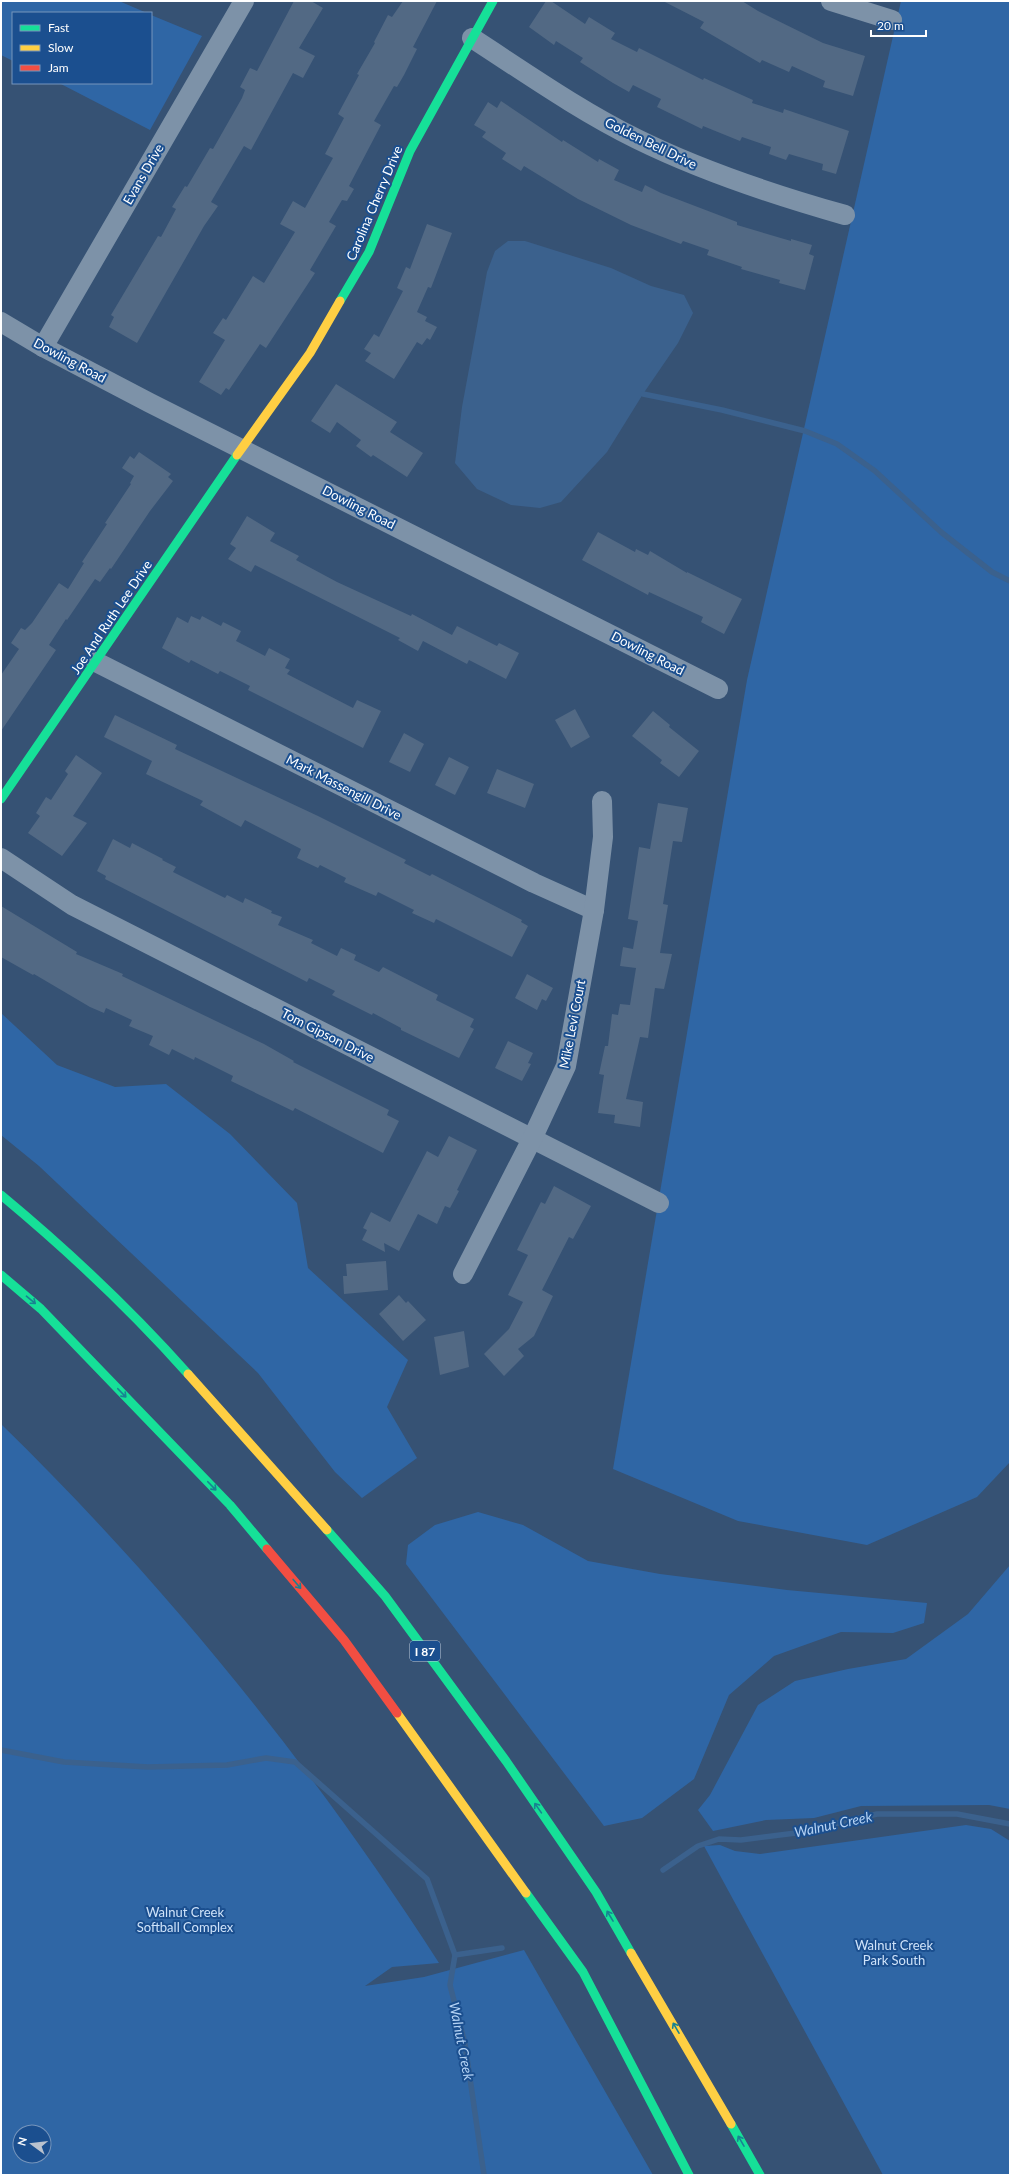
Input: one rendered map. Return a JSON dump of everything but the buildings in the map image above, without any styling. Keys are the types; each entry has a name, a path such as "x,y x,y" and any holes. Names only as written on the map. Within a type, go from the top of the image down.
{"main road":[{"name":"Carolina Cherry Drive","path":"242,448 310,353 369,252 410,151 493,1"},
{"name":"Joe And Ruth Lee Drive","path":"1,799 242,448"},
{"name":"I 87","path":"1,1195 31,1220 157,1339 385,1596 506,1761 596,1892 760,2175"},
{"path":"1,1275 41,1309 230,1505 344,1640 583,1972 689,2175"}],"street":[{"name":"Evans Drive","path":"43,347 244,1"},
{"path":"831,1 892,20"},
{"name":"Golden Bell Drive","path":"472,38 562,96 637,139 700,167 766,192 845,215"},
{"name":"Dowling Road","path":"1,322 43,347 718,689"},
{"name":"Mark Massengill Drive","path":"96,662 534,883 594,910"},
{"name":"Mike Levi Court","path":"463,1274 532,1139 566,1066 594,910 603,837 602,801"},
{"name":"Tom Gipson Drive","path":"1,858 72,905 659,1203"}],"green space":[{"path":"1,1 119,1 145,12 12,12 12,60 1,55"},
{"path":"901,1 1010,1 1010,1462 977,1497 867,1545 738,1521 613,1469 747,680"},
{"path":"152,15 202,36 150,130 61,84 152,84"},
{"path":"1,1013 57,1065 115,1087 166,1084 230,1134 297,1203 308,1268 408,1360 387,1407 417,1458 362,1498 335,1472 258,1373 39,1166 1,1135"},
{"name":"Walnut Creek Softball Complex","path":"1,1424 63,1486 122,1549 180,1614 235,1681 289,1749 341,1819 391,1890 439,1963 392,1967 365,1986 424,1977 524,1950 653,2175 1,2175"},
{"path":"478,1512 523,1525 588,1561 660,1574 787,1590 927,1603 924,1623 893,1633 841,1632 774,1656 729,1695 694,1779 642,1818 604,1826 406,1564 408,1545 435,1525"},
{"path":"1010,1565 1010,1809 989,1805 861,1806 814,1818 766,1820 713,1831 698,1810 710,1795 758,1705 795,1681 848,1669 906,1659 968,1614"},
{"name":"Walnut Creek Park South","path":"966,1825 991,1829 1010,1841 1010,2175 883,2175 704,1846 720,1845 735,1851 760,1854"}],"shaded area":[{"path":"508,241 525,241 611,268 651,286 684,295 693,313 678,343 643,394 607,452 561,502 540,508 511,505 477,489 455,463 462,407 487,272 495,251"}],"waterway":[{"path":"643,394 722,410 805,431 837,444 875,471 941,532 992,572 1010,581"},
{"path":"1,1750 64,1762 148,1767 227,1765 266,1758 295,1762 427,1879 455,1955 450,1985 465,2044 484,2175"},
{"name":"Walnut Creek","path":"663,1870 698,1846 719,1839 741,1840 796,1833 877,1814 957,1814 1010,1824"},
{"name":"Walnut Creek","path":"455,1955 502,1948"}],"traffic: fast":[{"path":"340,301 369,252 410,151 493,1"},
{"path":"1,799 237,455"},
{"path":"1,1195 98,1281 167,1350 188,1374"},
{"path":"1,1275 41,1309 230,1505 267,1549"},
{"path":"327,1530 385,1596 506,1761 596,1892 631,1953"},
{"path":"526,1893 583,1972 689,2175"},
{"path":"731,2124 760,2175"}],"traffic: slow":[{"path":"237,455 310,353 340,301"},
{"path":"188,1374 327,1530"},
{"path":"397,1713 526,1893"},
{"path":"631,1953 731,2124"}],"traffic: jam":[{"path":"267,1549 344,1640 397,1713"}]}
